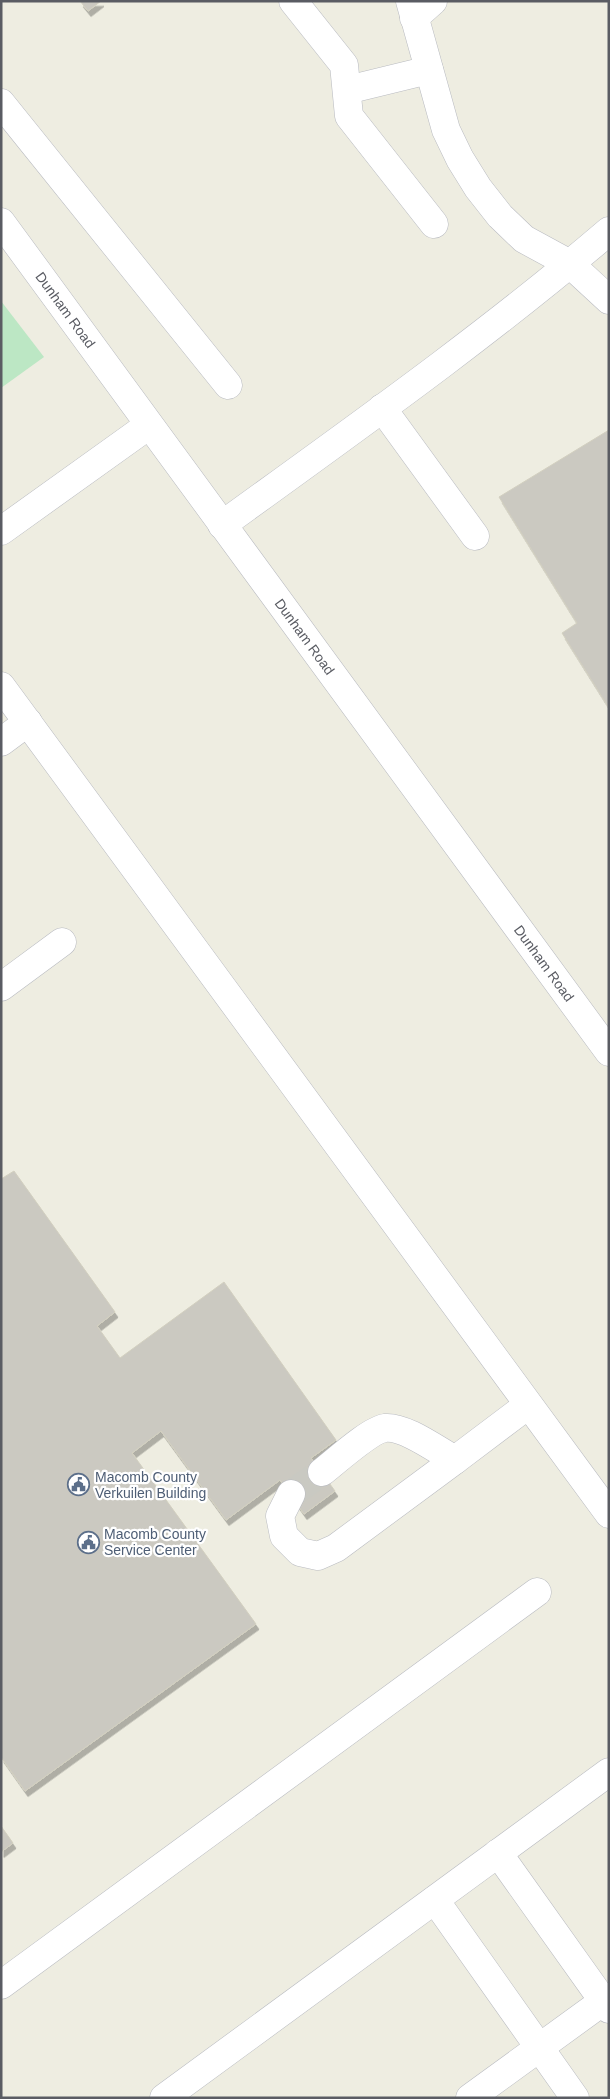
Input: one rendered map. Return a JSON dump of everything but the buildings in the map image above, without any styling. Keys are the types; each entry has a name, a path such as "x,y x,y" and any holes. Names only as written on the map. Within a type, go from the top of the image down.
{"street":[{"path":"293,1 344,66 349,116 434,224"},
{"path":"419,7 429,70 446,130 460,159 478,188 500,216 524,239 570,264 609,300"},
{"path":"347,90 429,70"},
{"path":"1,103 228,385"},
{"name":"Dunham Road","path":"1,222 222,525 604,1036"},
{"path":"222,525 382,408 570,264 609,231"},
{"path":"382,408 475,536"},
{"path":"1,531 149,426"},
{"path":"1,686 609,1514"},
{"path":"1,742 28,722"},
{"path":"1,987 62,942"},
{"path":"291,1494 280,1516 284,1536 300,1552 318,1556 336,1548 528,1405"},
{"path":"322,1472 366,1438 384,1428 401,1430 455,1460"},
{"path":"1,1985 537,1592"},
{"path":"164,2098 609,1772"},
{"path":"470,2098 607,2002 498,1853"},
{"path":"434,1900 575,2098"}],"green space":[{"path":"1,301 44,357 1,388"}],"tunnel":[{"path":"291,1494 322,1472"}],"place":[{"name":"Macomb County Verkuilen Building","path":"79,1485"},
{"name":"Macomb County Service Center","path":"88,1542"}]}
